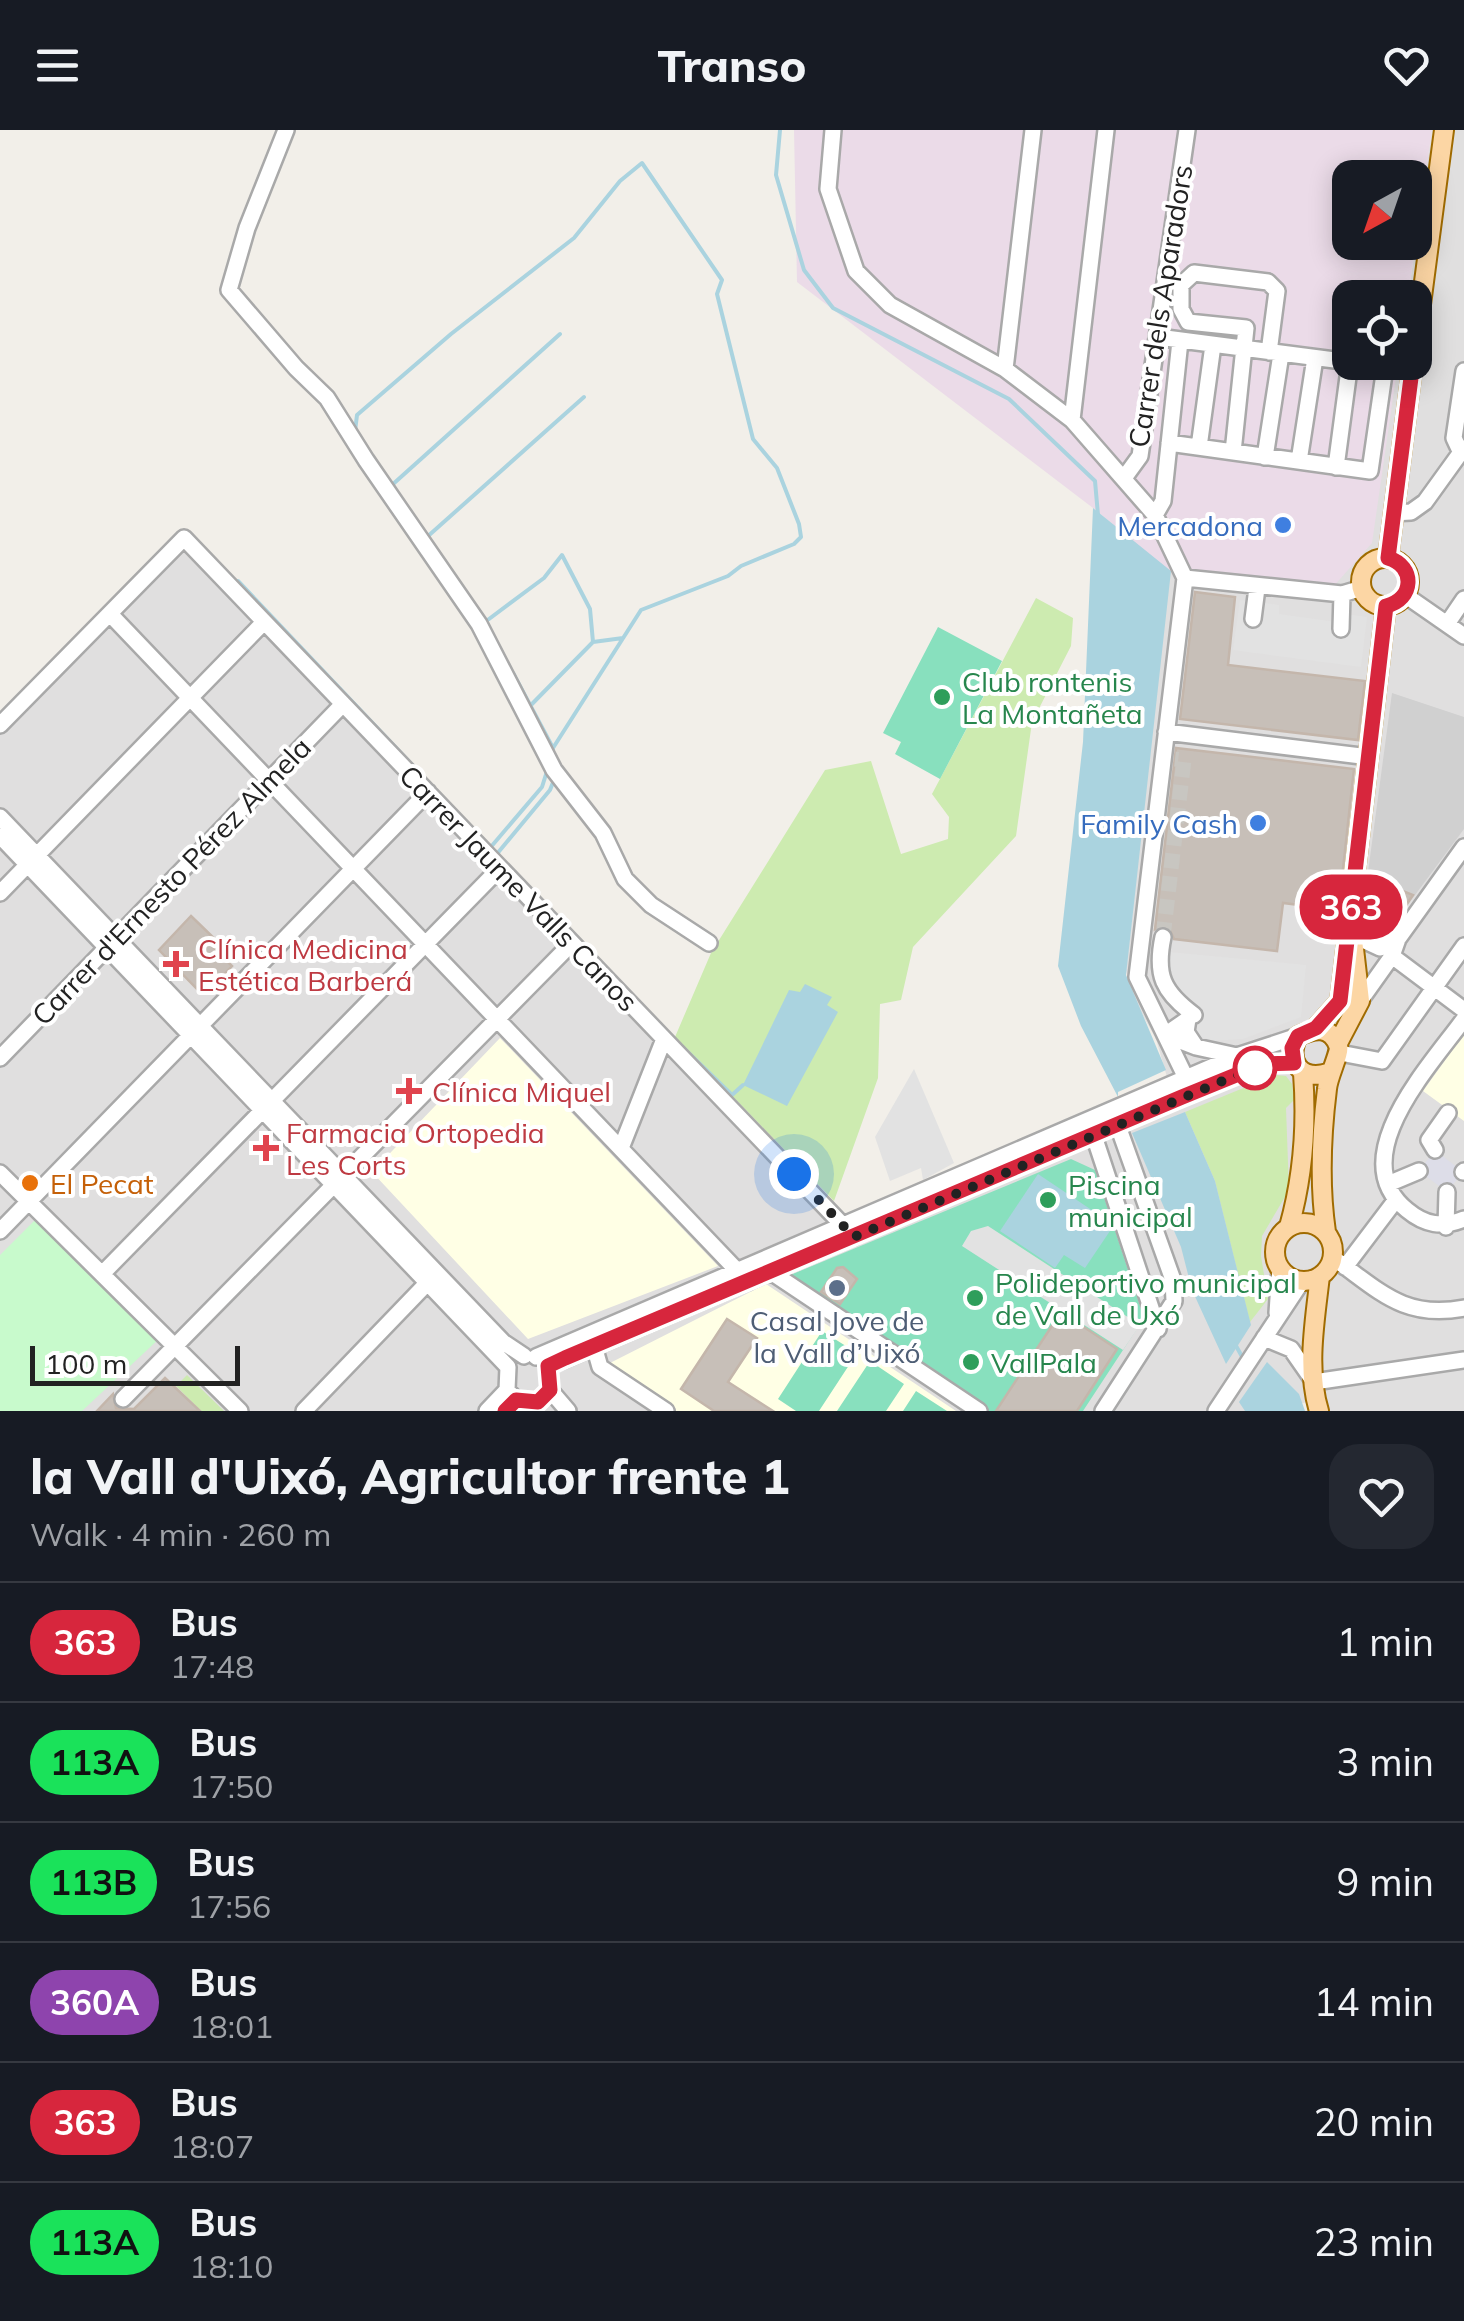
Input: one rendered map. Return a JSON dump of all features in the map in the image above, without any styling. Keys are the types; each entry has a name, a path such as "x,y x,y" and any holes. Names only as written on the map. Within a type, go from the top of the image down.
{"main road":[{"path":"1424,280 1444,130"},
{"path":"1388,558 1411,380"},
{"path":"1388,558 1396,560 1407,572 1408,588 1400,601 1386,606 1370,601 1362,588 1362,573 1366,566 1388,558"},
{"path":"1349,924 1358,963 1360,1002 1328,1073 1320,1188 1326,1232 1339,1263 1309,1279 1294,1278 1280,1268 1276,1250 1300,1189 1305,1105 1292,1048 1340,1001 1386,606"},
{"path":"1307,1032 1329,1033 1339,1048"},
{"path":"1298,1068 1316,1077 1328,1073"},
{"path":"1288,1227 1312,1224 1326,1232"},
{"path":"1309,1279 1314,1382 1320,1411"}],"street":[{"path":"286,130 229,290 327,398 479,624 554,770 603,834 625,879 651,905 709,943"},
{"path":"833,130 828,189 856,271 890,304 1006,369 1072,420 1155,516 1185,578 1166,732 1169,758 1154,889 1137,977 1166,1035 1181,1086"},
{"path":"1006,369 1033,130"},
{"path":"1072,420 1106,130"},
{"name":"Carrer dels Aparadors","path":"1124,478 1140,456 1187,130"},
{"path":"1232,452 1246,328 1188,322 1181,309 1182,285 1194,274 1268,282 1277,291 1265,457"},
{"path":"1158,337 1350,362 1336,466"},
{"path":"1155,516 1163,501 1180,340"},
{"path":"1199,448 1213,345"},
{"path":"1299,462 1315,358"},
{"path":"1394,514 1411,512 1425,502 1462,450 1454,438 1464,371"},
{"path":"1169,443 1370,472 1383,380"},
{"name":"Carrer Jaume Valls Canos","path":"110,614 184,538 850,1232"},
{"path":"1185,578 1342,594 1362,588"},
{"path":"1253,619 1257,588"},
{"path":"1341,629 1342,594"},
{"path":"1405,595 1464,636"},
{"path":"1447,624 1464,600"},
{"path":"0,725 110,614 744,1277"},
{"path":"0,893 264,622"},
{"name":"Carrer d'Ernesto Pérez Almela","path":"0,1058 343,704"},
{"path":"1166,732 1369,758"},
{"path":"0,1231 428,792"},
{"path":"0,817 32,860 432,1278 508,1367 510,1400"},
{"path":"0,836 32,860"},
{"path":"1360,1002 1386,952 1464,847"},
{"path":"102,1274 500,868"},
{"path":"1349,924 1365,940 1464,1010"},
{"path":"1163,937 1160,978 1177,1002 1194,1015"},
{"path":"124,1399 572,943"},
{"path":"1339,1048 1382,1061 1464,946"},
{"path":"1343,982 1358,963 1386,952"},
{"path":"1464,1020 1398,1110 1384,1143 1388,1184 1396,1201 1418,1219 1446,1226 1464,1219"},
{"path":"508,1367 594,1346 744,1277 771,1272 850,1232 1094,1136 1237,1056 1307,1032"},
{"path":"1166,1035 1237,1056"},
{"path":"620,1148 664,1039"},
{"path":"1181,1086 1263,1064 1298,1068"},
{"path":"1435,1150 1429,1140 1448,1113"},
{"path":"536,1360 1121,1119"},
{"path":"1103,1411 1174,1301 1173,1280 1121,1119"},
{"path":"1094,1136 1158,1329"},
{"path":"1388,1184 1419,1171"},
{"path":"0,1174 240,1411"},
{"path":"1446,1226 1447,1192"},
{"path":"1396,1201 1339,1263 1373,1291 1402,1305 1428,1311 1464,1308"},
{"path":"1277,1317 1280,1268"},
{"path":"771,1272 978,1411"},
{"path":"432,1278 503,1342 536,1360 550,1390 568,1411"},
{"path":"304,1411 432,1278"},
{"path":"1218,1410 1277,1317 1309,1279"},
{"path":"1260,1343 1291,1349 1314,1382 1464,1360"},
{"path":"594,1346 600,1367 666,1411"},
{"path":"487,1411 510,1400 542,1406 550,1390"}],"shaded area":[{"path":"794,130 1432,130 1428,160 1332,160 1332,260 1413,260 1410,280 1332,280 1332,380 1396,380 1372,543 1332,588 1170,572 1093,508 797,282"},
{"path":"1432,130 1464,130 1464,1411 1327,1411 1319,1399 1299,1404 1291,1411 0,1411 0,716 184,528 846,1218 1004,1154 1167,1077 1156,1039 1130,992 1126,970 1170,572 1332,588 1393,380 1432,380 1432,280 1410,280 1413,260 1432,260 1432,160 1428,160"},
{"path":"1240,600 1279,605 1279,614 1336,622 1338,613 1367,617 1361,667 1233,650"},
{"path":"1392,693 1464,717 1464,829 1389,930 1382,931 1366,925 1362,917"},
{"path":"1169,952 1306,965 1301,1017 1243,1039 1213,1041 1195,1035 1189,1004 1177,993 1167,964"},
{"path":"1464,1034 1464,1121 1423,1091"},
{"path":"500,1038 718,1266 528,1339 372,1172"},
{"path":"914,1069 954,1163 923,1180 921,1168 890,1181 875,1137"},
{"path":"1435,1150 1463,1172 1447,1192 1419,1171"},
{"path":"988,1226 1140,1325 1123,1350 962,1246 971,1231"},
{"path":"766,1284 956,1411 676,1411 606,1365"}],"green space":[{"path":"1036,598 1073,618 1071,646 1032,722 1016,836 913,947 901,1000 880,1004 878,1078 834,1201 675,1037 711,953 825,770 871,761 901,854 948,839 949,817 932,794"},
{"name":"Club rontenis La Montañeta","path":"938,627 1002,661 940,779 895,754 901,742 883,733"},
{"path":"1275,1075 1286,1076 1292,1084 1294,1100 1286,1108 1289,1190 1262,1236 1268,1299 1250,1322 1215,1181 1185,1112"},
{"name":"Polideportivo municipal de Vall de Uxó","path":"1071,1159 1095,1170 1144,1318 1083,1411 986,1411 783,1278"},
{"path":"38,1217 161,1337 82,1411 0,1411 0,1255"},
{"path":"822,1331 857,1353 819,1411 796,1411 778,1399"},
{"path":"870,1361 904,1384 886,1411 837,1411"},
{"path":"187,1375 224,1411 201,1411 176,1386"},
{"path":"916,1391 947,1411 903,1411"}],"water":[{"path":"1093,508 1171,571 1126,975 1166,1070 1118,1092 1118,1097 1081,1026 1058,966 1083,742"},
{"path":"805,984 832,997 827,1005 838,1012 787,1106 743,1085 789,990 800,992"},
{"path":"1185,1112 1215,1181 1251,1325 1226,1364 1192,1290 1181,1247 1132,1133"},
{"name":"Piscina municipal","path":"1038,1174 1114,1225 1085,1268 1064,1255 1055,1268 1000,1231"},
{"path":"1267,1362 1299,1394 1305,1411 1245,1411 1239,1402"}],"building":[{"path":"1195,592 1235,597 1228,665 1365,681 1358,740 1180,719"},
{"name":"Family Cash","path":"1176,748 1354,769 1342,878 1320,876 1316,907 1283,903 1277,951 1174,939 1169,928 1155,929"},
{"path":"1368,877 1413,895 1398,917 1364,904"},
{"path":"191,916 218,942 213,947 232,966 206,993 200,992 159,950"},
{"name":"Casal Jove de la Vall d’Uixó","path":"843,1267 857,1279 840,1304 821,1292 837,1268"},
{"path":"1061,1312 1117,1349 1077,1411 996,1411"},
{"path":"727,1319 757,1338 728,1382 773,1411 714,1411 681,1389"},
{"path":"165,1378 200,1411 97,1411 113,1394 116,1408 134,1409"}],"waterway":[{"path":"780,130 776,175 804,270 833,308 1009,399 1095,481 1098,515"},
{"path":"355,431 357,415 451,334 574,238 620,181 642,163 722,280 717,294 753,439 777,468 801,537 728,576 641,610 553,748"},
{"path":"392,485 560,334"},
{"path":"427,537 584,397"},
{"path":"485,622 544,578 562,555 590,609 593,642"},
{"path":"238,581 417,770"},
{"path":"530,706 593,642 623,638"},
{"path":"513,673 553,748 551,754"},
{"path":"490,848 542,787 548,768"},
{"path":"496,855 554,780"},
{"path":"665,1030 732,1095 743,1085"},
{"path":"1235,1344 1245,1362"}],"tunnel":[{"path":"1163,937 1184,760 1175,759"}],"bus line":[{"name":"363","path":"505,1411 516,1400 538,1402 550,1390 548,1366 565,1358 1263,1064 1294,1063 1292,1048 1298,1036 1316,1028 1340,1001 1386,606 1400,601 1409,580 1402,565 1388,558 1411,380"}],"place":[{"name":"Mercadona","path":"1283,525"},
{"name":"Club rontenis La Montañeta","path":"942,697"},
{"name":"Family Cash","path":"1258,823"},
{"name":"Clínica Medicina Estética Barberá","path":"176,964"},
{"name":"Clínica Miquel","path":"409,1091"},
{"name":"Farmacia Ortopedia Les Corts","path":"266,1148"},
{"name":"El Pecat","path":"30,1183"},
{"name":"Piscina municipal","path":"1048,1200"},
{"name":"Casal Jove de la Vall d’Uixó","path":"837,1288"},
{"name":"Polideportivo municipal de Vall de Uxó","path":"975,1298"},
{"name":"VallPala","path":"971,1362"}],"route":[{"path":"794,1174 854,1237 1263,1064 1255,1068"}]}
